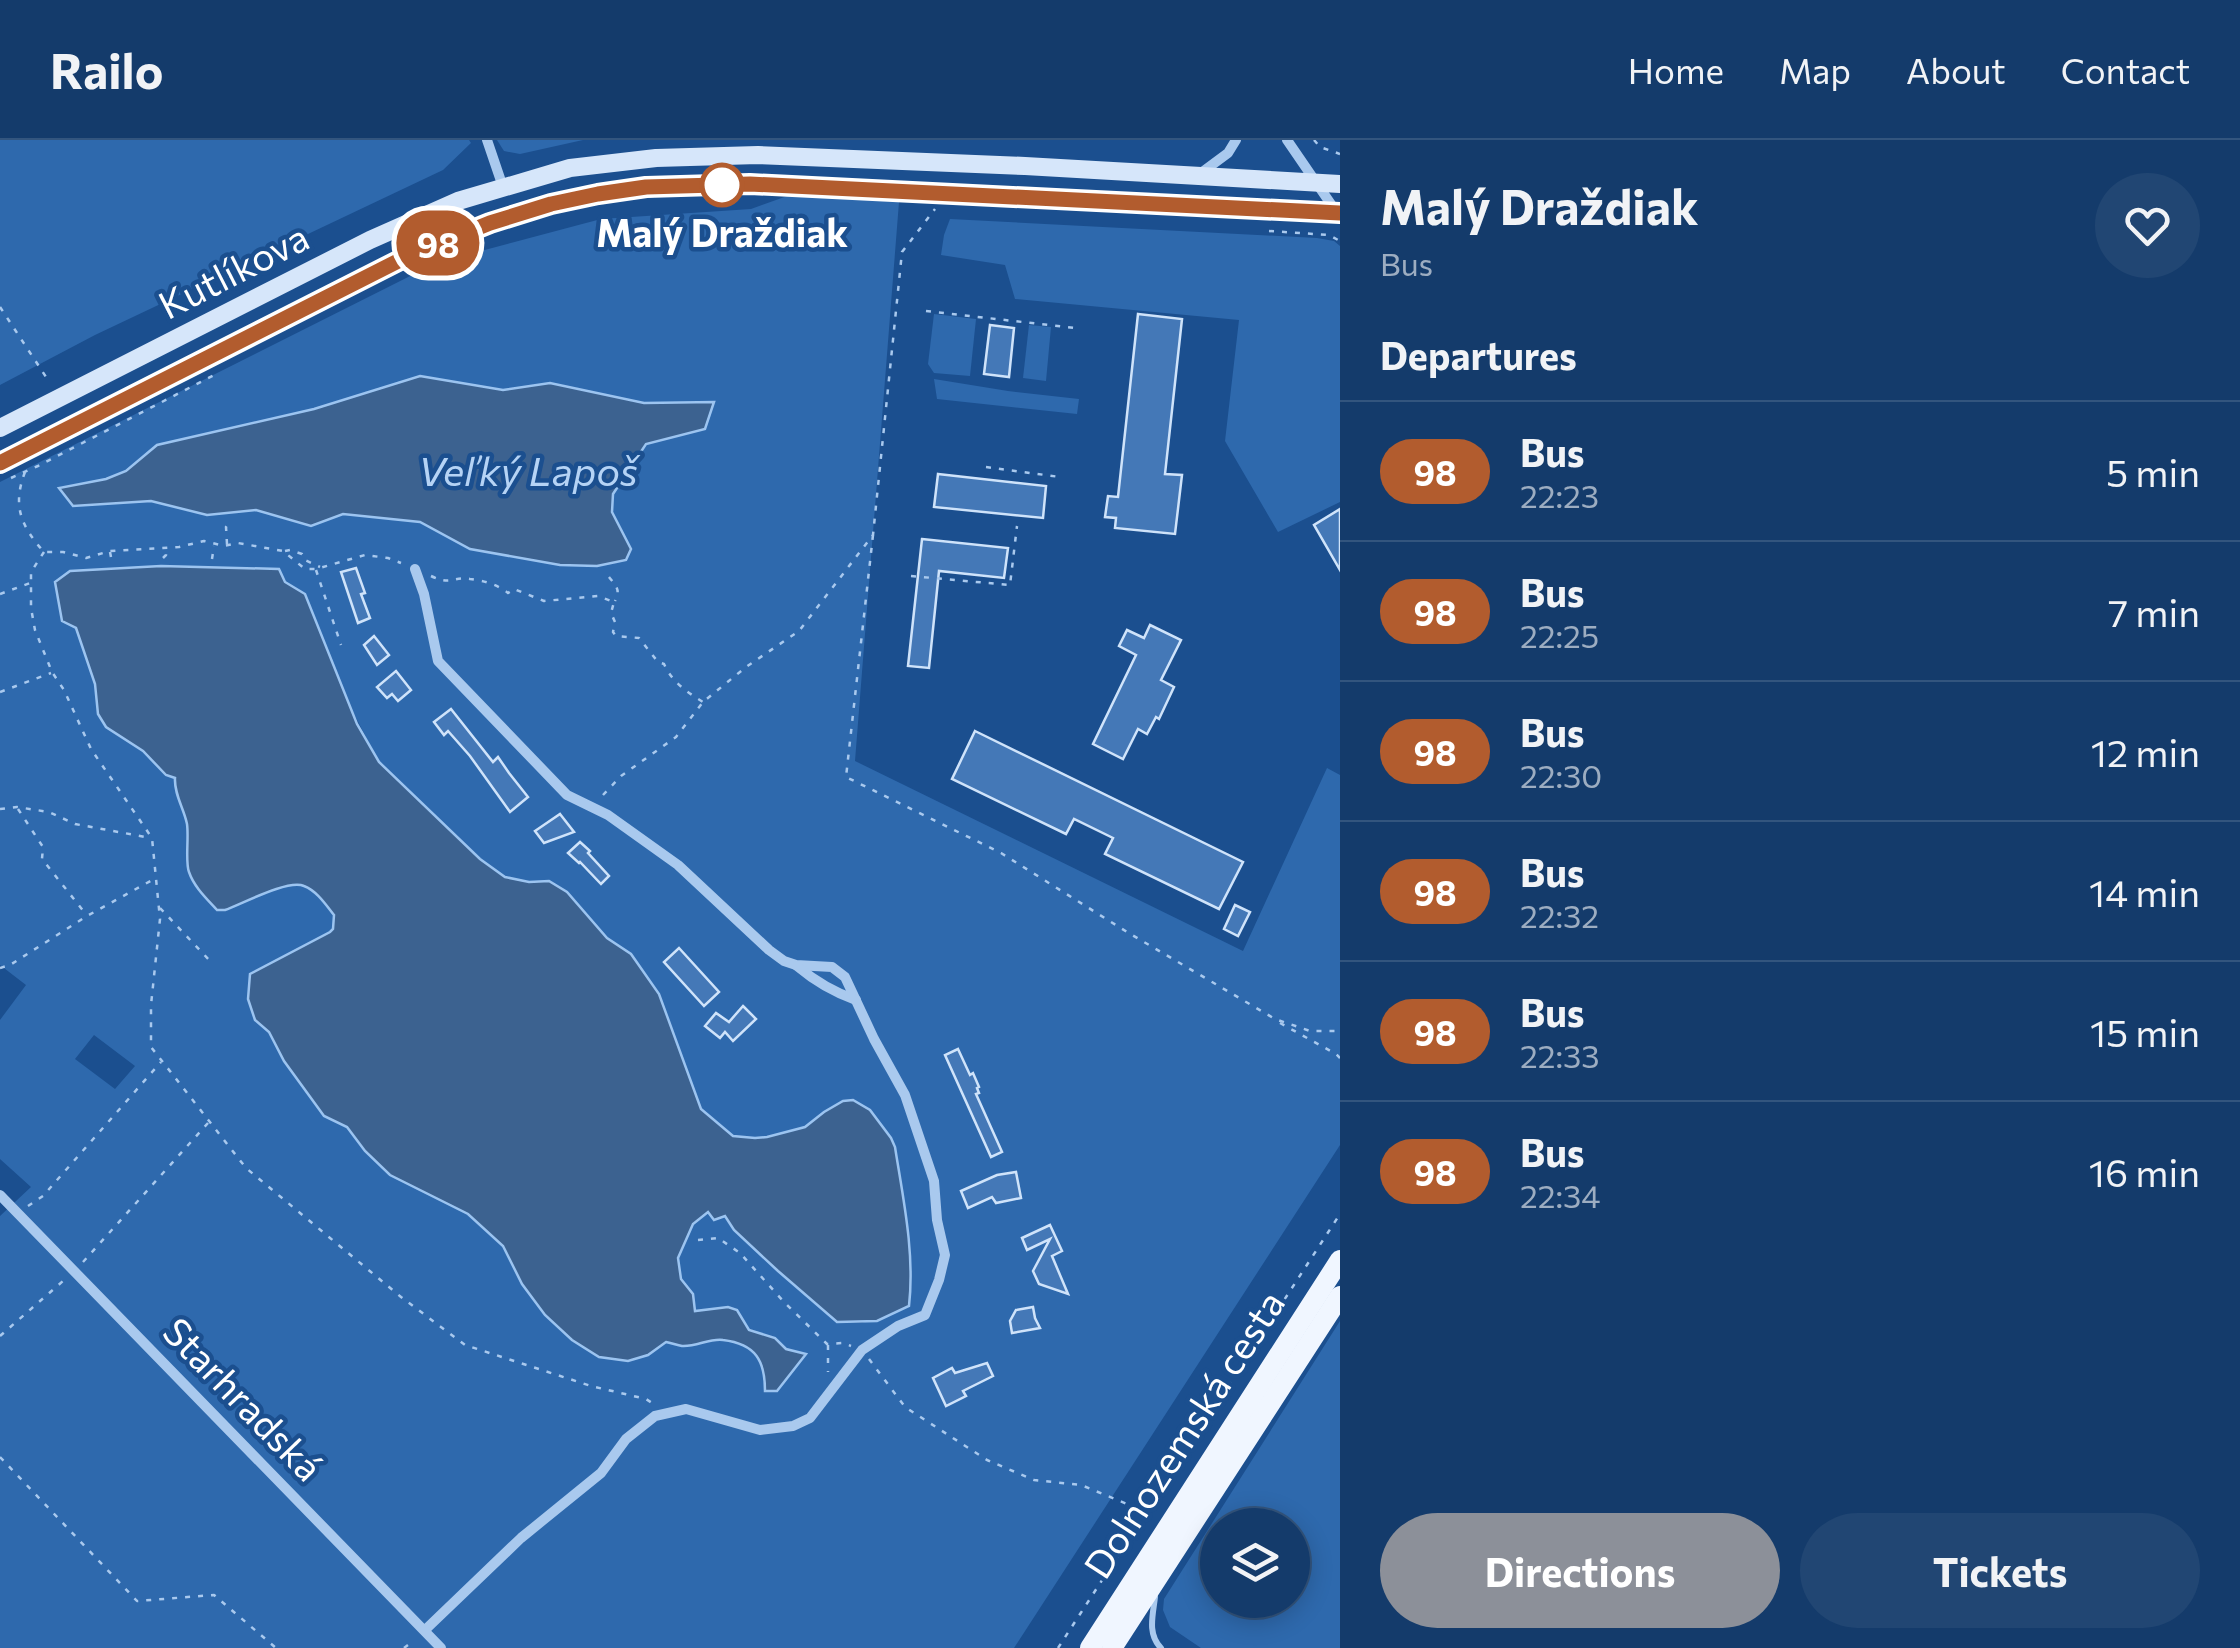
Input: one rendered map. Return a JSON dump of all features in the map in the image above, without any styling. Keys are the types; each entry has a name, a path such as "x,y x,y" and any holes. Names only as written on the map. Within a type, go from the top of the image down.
{"main road":[{"name":"Kutlíkova","path":"0,428 370,240 458,202 544,174 615,162 734,155 1340,184"},
{"name":"Kutlíkova","path":"0,463 406,257 465,232 551,204 632,188 750,184 1339,214"},
{"path":"503,187 513,216"},
{"name":"Dolnozemská cesta","path":"1090,1648 1340,1260"},
{"name":"Dolnozemská cesta","path":"1112,1648 1340,1296"}],"street":[{"path":"488,140 503,187"},
{"path":"1196,177 1228,154 1236,140"},
{"path":"1288,140 1339,214"},
{"path":"415,569 438,660 567,796 608,815 678,865 784,961 817,983 856,1000"},
{"path":"426,1630 521,1538 600,1473 626,1440 655,1416 686,1409 760,1430 793,1426 810,1418 862,1350 898,1326 925,1315 945,1255 936,1220 934,1182 904,1095 846,977 832,967 796,966"},
{"name":"Starhradská","path":"0,1195 440,1648"}],"lane":[{"path":"1157,1578 1152,1626 1156,1644 1161,1648"}],"path":[{"path":"1314,140 1320,147 1340,154"},
{"path":"937,207 902,252 846,777 1001,853 1340,1058"},
{"path":"1269,231 1329,235 1340,241"},
{"path":"0,308 48,380"},
{"path":"926,311 1075,328"},
{"path":"0,482 226,368"},
{"path":"986,467 1060,476"},
{"path":"24,472 17,500 28,534 44,552 86,558 110,551 179,547 204,541 302,554 318,568 342,645"},
{"path":"228,545 226,527 230,521"},
{"path":"910,576 1010,585 1017,526"},
{"path":"591,807 621,776 676,737 703,702 799,630 873,535"},
{"path":"212,559 214,544"},
{"path":"163,558 166,548"},
{"path":"110,551 112,562"},
{"path":"283,551 305,568 365,555 388,558 443,582 466,577 544,601 598,596 614,602"},
{"path":"44,552 31,572 35,630 90,749 152,838 159,907 151,1047 246,1168 401,1298 465,1345 590,1386 646,1399 667,1413"},
{"path":"609,577 619,595 611,613 616,636 639,638 685,691 703,702"},
{"path":"0,594 31,582"},
{"path":"0,692 52,672"},
{"path":"0,809 17,807 49,812 75,824 152,838"},
{"path":"17,807 42,847 42,859 87,916"},
{"path":"0,968 156,878"},
{"path":"159,907 210,962"},
{"path":"1275,1020 1310,1031 1340,1031"},
{"path":"18,1212 43,1196 162,1061"},
{"path":"0,1336 74,1271 209,1122"},
{"path":"1058,1648 1340,1214"},
{"path":"698,1240 718,1238 740,1254 828,1344 824,1399"},
{"path":"828,1344 843,1342 862,1350 905,1407 986,1460 1034,1480 1081,1486 1132,1506 1149,1508"},
{"path":"0,1457 138,1601 214,1595 276,1648"}],"shaded area":[{"path":"0,140 471,143 443,170 95,335 0,385"},
{"path":"497,140 583,140 520,154 504,151"},
{"path":"790,195 899,202 855,761 1243,951 1327,768 1340,775 1340,1145 1014,1648 0,1648 0,1216 31,1187 0,1159 0,1020 26,985 0,965 0,482 436,263 601,219 751,209","holes":["420,376 503,390 550,383 644,403 713,402 705,429 647,444 613,494 597,566 560,565 470,549 421,522 343,514 311,526 256,510 207,515 151,501 73,506 60,487 106,479","161,566 279,570 379,762 480,859 505,877 549,881 567,892 607,938 631,954 659,994 701,1109 733,1136 744,1138 767,1137 805,1127 843,1101 853,1100 870,1110 895,1147 910,1246 908,1306 862,1323 837,1322 734,1230 725,1215 708,1212 693,1224 678,1258 681,1279 693,1294 695,1311 728,1307 749,1330 775,1338 786,1349 805,1355 777,1391 765,1391 760,1362 743,1345 718,1340 687,1346 666,1342 648,1355 522,1284 503,1246 468,1214 390,1175 347,1127 324,1116 284,1061 269,1032 255,1020 248,999 250,974 330,932 334,916 304,886 277,889 217,910 194,884 187,822 175,778 106,727 98,714 95,684 76,627 70,571","94,1035 135,1066 115,1089 75,1059"]},
{"path":"950,219 1334,241 1340,246 1340,502 1278,532 1225,441 1239,320 1015,299 1005,265 941,255"},
{"path":"934,314 976,319 970,376 934,373 928,364"},
{"path":"1029,325 1051,327 1046,381 1023,378"},
{"path":"934,379 1079,399 1077,414 937,399"},
{"path":"1340,1321 1340,1648 1201,1648 1170,1627 1163,1610 1164,1599 1200,1542 1200,1618 1310,1618 1310,1508 1222,1508"}],"water":[{"name":"Veľký Lapoš","path":"420,376 503,390 550,383 644,403 714,402 705,429 646,444 613,494 612,512 631,549 626,560 597,566 560,565 470,549 420,522 343,514 311,526 256,510 207,515 151,501 73,506 59,488 126,471 157,445 314,409"},
{"path":"161,566 279,569 285,582 305,594 357,724 379,762 480,859 505,877 549,881 567,892 607,938 631,954 659,994 701,1109 733,1136 767,1137 805,1127 843,1101 853,1100 870,1110 895,1147 909,1246 909,1306 877,1321 837,1322 734,1230 725,1216 714,1220 708,1212 693,1224 678,1258 681,1279 693,1294 695,1311 728,1307 737,1310 749,1330 775,1338 786,1349 806,1354 777,1391 765,1391 763,1371 756,1356 734,1342 718,1340 682,1346 666,1342 648,1355 628,1361 599,1357 572,1340 545,1315 522,1284 503,1246 468,1214 390,1175 347,1127 324,1116 284,1061 269,1032 255,1020 248,999 250,974 330,932 334,915 313,891 297,885 276,889 225,910 217,910 209,902 189,872 187,824 175,778 106,727 98,714 95,684 76,628 62,621 55,582 70,571"}],"building":[{"path":"1138,314 1182,319 1165,474 1182,475 1175,534 1115,528 1116,518 1105,517 1108,496 1118,497"},
{"path":"990,325 1014,328 1009,377 984,374"},
{"path":"938,474 1046,486 1043,518 934,507"},
{"path":"1340,509 1340,570 1314,525"},
{"path":"922,539 1008,548 1004,578 939,571 929,668 908,666"},
{"path":"356,568 370,618 358,623 341,572"},
{"path":"1150,625 1181,640 1161,680 1174,687 1159,719 1156,717 1147,734 1138,729 1123,759 1093,744 1136,655 1119,646 1127,630 1144,638"},
{"path":"374,636 389,655 377,665 364,645"},
{"path":"396,671 411,690 398,701 392,694 387,698 377,687"},
{"path":"451,709 493,762 498,757 528,797 510,812 470,756 448,731 444,735 434,722"},
{"path":"975,731 1243,862 1219,909 1105,854 1113,838 1074,819 1066,834 952,779"},
{"path":"560,814 574,832 544,843 535,831"},
{"path":"580,842 609,876 601,884 568,853"},
{"path":"1235,905 1250,912 1238,936 1224,929"},
{"path":"679,948 719,992 704,1006 664,962"},
{"path":"743,1006 756,1019 733,1041 725,1032 720,1038 705,1026 716,1013 729,1022"},
{"path":"958,1049 979,1087 976,1094 1002,1152 991,1157 945,1055"},
{"path":"1016,1172 1021,1198 996,1203 992,1197 968,1208 961,1191 997,1175"},
{"path":"1050,1225 1062,1251 1052,1256 1068,1294 1039,1284 1033,1271 1050,1239 1027,1250 1022,1238"},
{"path":"1033,1307 1040,1328 1012,1333 1010,1321 1016,1310"},
{"path":"987,1363 993,1376 963,1391 966,1396 946,1406 933,1378 952,1368 955,1373"}],"bus line":[{"name":"98","path":"0,463 406,257 490,223 598,194 646,187 750,184 1340,213"}],"place":[{"name":"Malý Draždiak","path":"722,185"}]}
